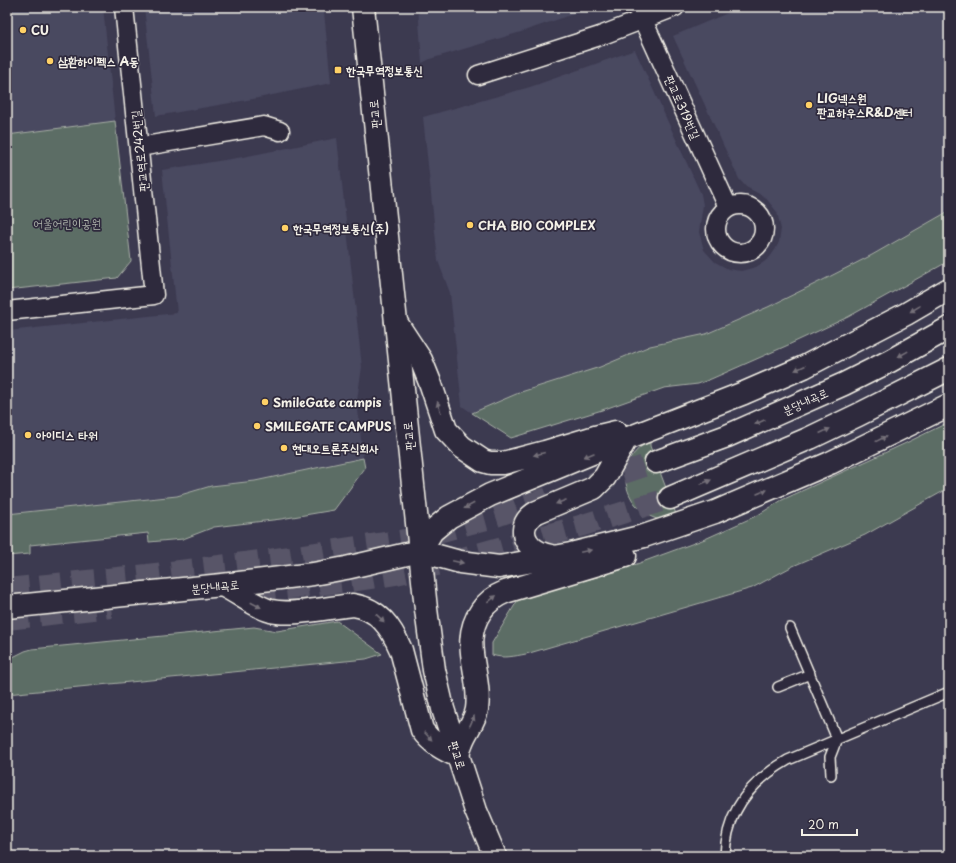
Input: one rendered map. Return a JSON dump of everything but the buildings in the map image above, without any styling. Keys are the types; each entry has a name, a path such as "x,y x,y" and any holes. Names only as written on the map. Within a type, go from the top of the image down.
{"main road":[{"name":"판교로","path":"364,7 420,551 434,670 443,709 476,811 495,856"},
{"path":"949,289 906,314 804,367 744,393 626,439 490,495 449,517 432,531 420,551 460,562 499,567 602,548 694,520 735,504 844,456 949,405"},
{"path":"396,322 421,360 446,430 473,456 490,463 503,463 545,452 586,439 616,432 657,418 684,416"},
{"name":"분당내곡로","path":"656,462 727,436 844,384 890,361 949,328"},
{"path":"670,498 844,422 949,369"},
{"path":"556,557 540,553 530,545 525,537 524,524 531,515 594,488 605,477 626,439"},
{"path":"222,585 248,601 270,611 289,613 353,605 371,610 384,622 397,640 422,730 429,738 444,750 458,756 461,743 472,723 477,707 477,686 472,660 471,632 478,615 490,601 500,594 511,590 660,545 708,528 735,504"},
{"name":"분당내곡로","path":"7,607 222,585 320,573 420,551"}],"street":[{"name":"판교역로242번길","path":"7,311 154,295 124,7"},
{"path":"478,75 600,36 640,14 675,7"},
{"name":"판교로319번길","path":"640,14 728,207"},
{"path":"139,147 264,126 280,130"}],"lane":[{"path":"790,628 838,739 830,757 831,775"},
{"path":"778,687 810,674"},
{"path":"726,856 727,836 733,818 743,799 755,784 770,771 788,760 949,692"}],"shaded area":[{"name":"삼환하이펙스 A동","path":"7,7 103,7 115,121 7,135"},
{"path":"144,7 322,7 324,12 331,83 253,99 156,116"},
{"path":"418,7 594,7 521,32 430,59 422,63"},
{"path":"742,7 949,7 949,211 872,255 823,280 768,307 706,334 650,346 600,367 521,392 472,413 462,406 450,293 438,261 423,117 530,87 635,50 701,194 703,205 699,232 704,250 715,262 728,269 741,271 756,267 770,257 779,242 781,229 777,212 765,197 746,187 739,179 673,36"},
{"path":"337,138 362,367 357,400 363,458 255,481 211,486 177,496 7,514 7,331 177,313 162,170 243,157"}],"green space":[{"name":"어울어린이공원","path":"115,121 131,261 117,278 7,290 7,135"},
{"path":"949,211 949,261 848,317 711,379 698,384 664,388 602,410 511,438 472,413 521,392 600,367 650,346 706,334 768,307 823,280 872,255"},
{"path":"949,422 949,488 865,535 793,566 752,588 526,654 505,657 492,655 492,643 519,598 615,572 705,539 758,515 782,500"},
{"path":"652,440 650,446 676,514 661,520 652,517 637,506 628,491 626,482 628,463 632,455"},
{"path":"363,458 365,468 334,510 281,519 214,527 183,539 149,542 148,533 30,545 30,554 7,556 7,514 177,496 211,486 255,481"},
{"path":"337,621 382,654 366,659 7,694 7,660 32,649 254,627 277,631"}],"tunnel":[{"path":"591,484 656,462"},
{"path":"7,589 147,575 276,559 412,539 490,518 554,496"},
{"path":"253,592 351,581 396,574 441,564 580,526 670,498"},
{"path":"7,619 111,607"}],"place":[{"name":"CU","path":"23,30"},
{"name":"삼환하이펙스 A동","path":"50,61"},
{"name":"한국무역정보통신","path":"338,70"},
{"name":"LIG넥스원 판교하우스R&D센터","path":"809,105"},
{"name":"CHA BIO COMPLEX","path":"470,225"},
{"name":"한국무역정보통신(주)","path":"285,228"},
{"name":"SmileGate campis","path":"265,402"},
{"name":"SMILEGATE CAMPUS","path":"257,426"},
{"name":"아이디스 타워","path":"28,435"},
{"name":"현대오트론주식회사","path":"284,448"}]}
